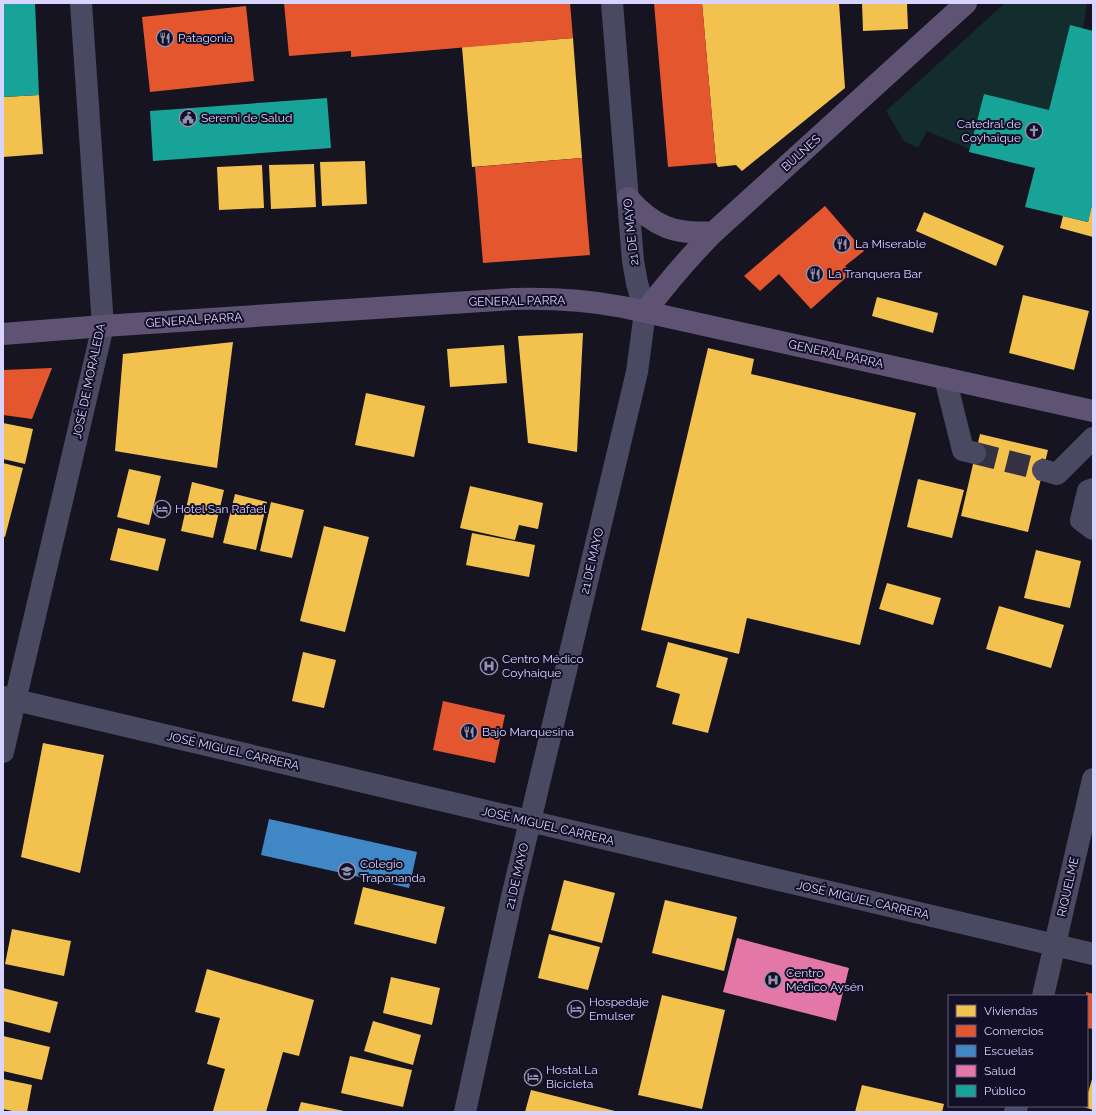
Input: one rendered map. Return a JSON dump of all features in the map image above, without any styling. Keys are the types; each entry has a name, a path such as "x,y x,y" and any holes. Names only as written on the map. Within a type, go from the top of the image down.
{"main road":[{"name":"BULNES","path":"645,312 692,254 714,232 966,3"},
{"path":"628,198 639,211 653,221 669,228 684,232 714,232"},
{"name":"GENERAL PARRA","path":"3,334 103,326 541,298 596,302 645,312 1093,411"}],"street":[{"name":"JOSÉ DE MORALEDA","path":"3,752 9,698 103,326 81,3"},
{"name":"21 DE MAYO","path":"464,1112 530,822 637,372 645,312 633,261 612,3"},
{"path":"945,378 963,450 975,453"},
{"path":"1093,438 1050,472 1090,490 1081,520 1093,529"},
{"name":"JOSÉ MIGUEL CARRERA","path":"9,698 1093,954"},
{"name":"RIQUELME","path":"1043,995 1093,779"}],"green space":[{"path":"1005,3 1087,3 1083,29 1070,26 1049,110 984,94 969,152 969,149 927,131 918,148 904,141 886,111"}],"building: Viviendas":[{"path":"702,3 839,3 845,88 742,171 736,165 718,167 716,163"},
{"path":"862,3 907,3 908,29 863,31"},
{"path":"573,38 582,158 472,167 462,47"},
{"path":"39,95 43,154 3,157 3,97"},
{"path":"365,161 367,204 322,206 320,162"},
{"path":"314,164 316,207 271,209 269,165"},
{"path":"262,165 264,208 219,210 217,167"},
{"path":"1092,204 1093,237 1060,228 1063,216 1088,222"},
{"path":"924,212 1004,246 996,266 916,231"},
{"path":"1023,295 1089,311 1074,370 1009,353"},
{"path":"877,297 938,313 933,333 872,316"},
{"path":"583,333 577,452 528,443 518,336"},
{"path":"233,342 217,468 115,451 123,354"},
{"path":"504,345 507,383 450,387 447,349"},
{"path":"708,348 754,359 751,374 916,413 860,645 747,618 739,654 641,630"},
{"path":"366,393 425,406 414,457 355,445"},
{"path":"3,423 33,429 25,464 3,459"},
{"path":"980,434 1048,450 1028,532 961,516"},
{"path":"3,463 23,468 5,537 3,536"},
{"path":"129,469 161,476 149,525 117,517"},
{"path":"918,479 964,490 952,538 907,527"},
{"path":"192,482 224,490 213,538 181,531"},
{"path":"470,486 543,503 538,529 519,525 515,540 460,528"},
{"path":"235,494 267,502 256,550 223,543"},
{"path":"271,502 304,510 292,558 260,551"},
{"path":"324,526 369,537 345,632 300,621"},
{"path":"118,528 166,539 158,571 110,560"},
{"path":"472,533 535,545 529,577 466,565"},
{"path":"1036,550 1081,561 1070,608 1024,598"},
{"path":"887,583 941,598 933,625 879,609"},
{"path":"999,606 1064,625 1051,668 986,649"},
{"path":"668,642 728,658 708,733 672,724 680,694 656,687"},
{"path":"303,652 336,660 324,708 292,701"},
{"path":"43,743 104,755 80,873 21,857"},
{"path":"564,880 615,893 602,943 551,930"},
{"path":"363,887 445,907 436,944 354,924"},
{"path":"665,900 737,917 724,971 652,953"},
{"path":"12,929 71,941 64,976 5,964"},
{"path":"549,934 600,947 588,990 538,978"},
{"path":"207,969 314,1000 299,1056 283,1052 266,1112 213,1111 225,1069 207,1064 220,1018 195,1012"},
{"path":"391,977 440,988 432,1025 383,1013"},
{"path":"3,988 58,1002 50,1033 3,1021"},
{"path":"662,995 725,1010 702,1109 638,1095"},
{"path":"373,1021 421,1035 413,1065 364,1051"},
{"path":"3,1036 50,1047 42,1080 3,1071"},
{"path":"350,1056 412,1070 403,1107 341,1093"},
{"path":"1093,1076 1093,1110 1084,1107 1088,1107 1088,1093"},
{"path":"3,1079 32,1085 27,1112 17,1112 3,1109"},
{"path":"862,1085 944,1104 942,1112 855,1112"},
{"path":"531,1090 615,1111 525,1112"},
{"path":"301,1102 344,1111 344,1112 298,1112"}],"building: Comercios":[{"path":"284,3 570,3 573,38 351,57 351,51 289,56"},
{"path":"654,3 702,3 716,163 668,167"},
{"path":"246,6 254,81 150,92 142,17"},
{"path":"582,158 590,255 483,263 475,167"},
{"path":"825,206 864,251 845,266 851,273 811,309 779,274 760,291 744,276"},
{"path":"52,368 32,419 3,415 3,370"},
{"name":"Bajo Marquesina","path":"443,701 505,715 495,763 433,750"},
{"path":"1086,992 1093,994 1093,1029 1088,1028 1088,995 1086,995"}],"building: Escuelas":[{"path":"269,819 417,852 409,888 261,855"}],"building: Salud":[{"path":"737,938 849,968 836,1021 723,992"}],"building: Público":[{"path":"3,3 35,3 39,95 3,97"},
{"name":"Catedral de Coyhaique","path":"1070,25 1093,31 1093,202 1088,222 1025,207 1035,168 969,152 984,94 1049,110"},
{"path":"327,98 331,148 153,161 150,111"}],"tunnel":[{"path":"975,453 1043,470"}],"place":[{"name":"Patagonia","path":"165,38"},
{"name":"Seremi de Salud","path":"188,118"},
{"name":"Catedral de Coyhaique","path":"1034,131"},
{"name":"La Miserable","path":"842,244"},
{"name":"La Tranquera Bar","path":"815,274"},
{"name":"Hotel San Rafael","path":"162,509"},
{"name":"Centro Médico Coyhaique","path":"489,666"},
{"name":"Bajo Marquesina","path":"469,732"},
{"name":"Colegio Trapananda","path":"347,871"},
{"name":"Centro Médico Aysén","path":"773,980"},
{"name":"Hospedaje Emulser","path":"576,1009"},
{"name":"Hostal La Bicicleta","path":"533,1077"}]}
